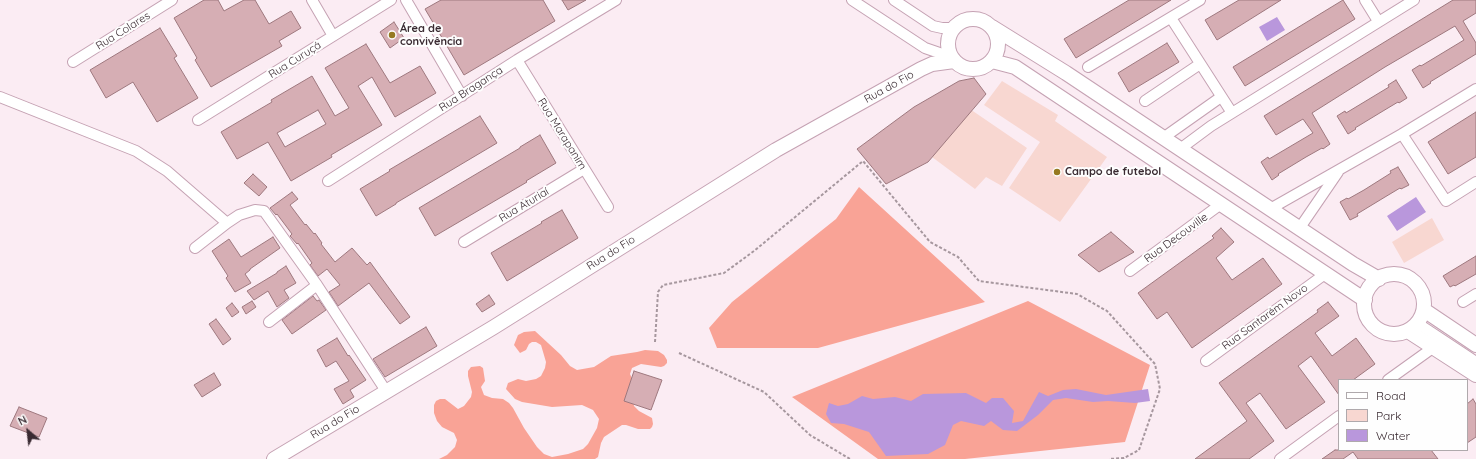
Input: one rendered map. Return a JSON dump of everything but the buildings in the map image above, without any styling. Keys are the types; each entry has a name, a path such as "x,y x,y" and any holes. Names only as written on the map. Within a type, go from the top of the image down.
{"street":[{"name":"Rua Colares","path":"73,62 172,0"},
{"path":"312,0 334,36"},
{"name":"Rua Curuçá","path":"198,120 392,0"},
{"path":"406,0 462,96"},
{"name":"Rua Bragança","path":"328,181 517,60 616,0"},
{"path":"852,0 925,48 953,59 963,67 973,69 983,67 992,61 998,48 998,40 992,27 987,22 972,18 965,20 953,28 949,35 948,42 948,50 953,59"},
{"path":"894,0 933,26 953,28"},
{"path":"1088,68 1200,0"},
{"path":"1365,0 1378,22"},
{"path":"1180,149 1211,126 1414,0"},
{"path":"1171,18 1232,113"},
{"path":"992,27 1048,62 1299,229 1379,279"},
{"name":"Rua do Fio","path":"274,459 494,327 776,150 921,69 932,64 953,59"},
{"name":"Rua Marapanim","path":"517,60 608,207"},
{"path":"992,61 1015,67 1365,300"},
{"path":"1145,101 1200,64"},
{"path":"1270,209 1402,134 1476,88"},
{"path":"0,97 136,151 167,171 227,223"},
{"path":"1163,138 1221,97"},
{"path":"1402,134 1446,201 1476,182"},
{"name":"Rua Aturiaí","path":"464,242 584,169"},
{"path":"1299,229 1339,170"},
{"name":"Rua Decouville","path":"1130,271 1221,204"},
{"path":"194,248 227,223 251,210 264,211 317,285 386,392"},
{"name":"Rua Santarém Novo","path":"1206,361 1325,274"},
{"path":"1398,274 1407,277 1416,283 1422,291 1424,310 1413,327 1399,334 1390,334 1373,326 1365,309 1365,300 1367,291 1372,284 1379,279 1388,275 1398,274"},
{"path":"269,322 317,285"},
{"path":"1463,302 1476,294"},
{"path":"1424,310 1476,345"},
{"path":"1413,327 1434,346 1476,375"},
{"path":"1413,327 1476,362"},
{"path":"1389,379 1434,346"},
{"path":"1280,459 1338,417"}],"path":[{"path":"655,342 658,292 663,285 724,272 754,251 863,161 930,242 958,257 979,281 1077,294 1107,311 1155,364 1160,389 1139,450 1124,458 1109,459"},
{"path":"679,353 764,392 810,435 850,459"}],"green space":[{"name":"Campo de futebol","path":"1002,81 1058,115 1055,121 1107,157 1060,222 1009,188 1040,142 984,105"},
{"path":"967,107 1027,148 1002,186 986,177 975,189 932,157"},
{"path":"1432,218 1444,240 1404,263 1392,242"}],"shaded area":[{"path":"859,187 985,302 818,348 717,348 709,328 732,302 836,219"},
{"path":"1028,301 1150,365 1125,442 965,459 878,459 792,397"},
{"path":"535,331 561,355 570,366 577,370 594,367 611,356 645,350 658,351 664,355 667,363 664,366 661,367 641,364 632,368 630,374 636,387 633,400 634,406 639,411 652,418 652,427 650,429 638,429 622,425 604,437 598,457 595,459 439,459 447,455 455,447 457,440 454,433 442,427 437,421 434,413 434,405 436,401 445,399 458,409 464,406 471,397 472,392 468,371 471,367 480,366 483,368 485,381 481,387 484,395 492,398 503,399 509,403 537,447 544,454 552,457 568,454 583,449 588,444 597,428 599,419 593,410 582,405 552,407 522,402 515,399 506,389 508,383 518,379 526,381 536,379 541,376 545,368 546,362 541,345 536,342 532,342 526,350 520,353 514,345 518,335 524,332"}],"water":[{"path":"1277,17 1285,30 1267,41 1259,27"},
{"path":"1416,197 1426,212 1397,231 1387,216"},
{"path":"1076,389 1106,395 1148,389 1150,401 1135,403 1108,401 1093,402 1066,398 1053,400 1038,415 1017,431 1003,430 991,421 984,426 961,421 953,425 945,445 928,454 886,456 869,432 844,424 831,423 826,414 829,403 838,406 848,404 862,396 873,399 895,397 911,401 923,394 966,393 986,403 992,398 1003,398 1014,411 1012,423 1023,421 1039,392 1048,396 1063,390"}],"place":[{"name":"Área de convivência","path":"392,35"},
{"name":"Campo de futebol","path":"1057,172"}]}
